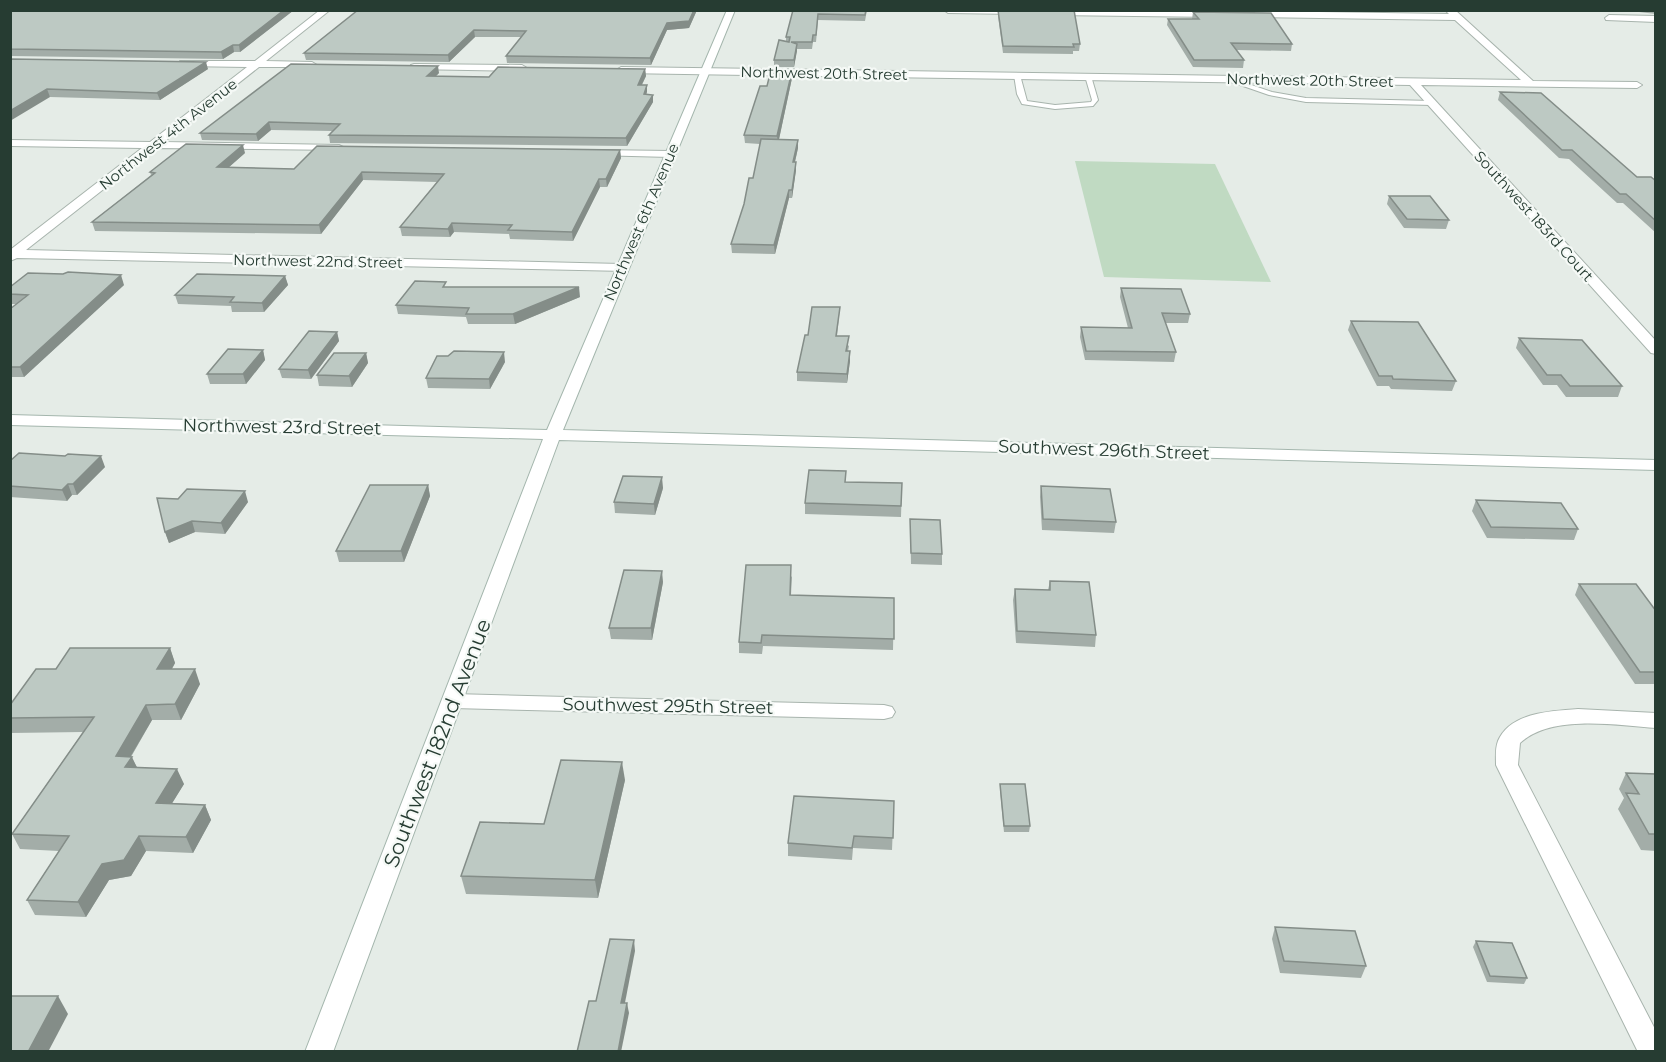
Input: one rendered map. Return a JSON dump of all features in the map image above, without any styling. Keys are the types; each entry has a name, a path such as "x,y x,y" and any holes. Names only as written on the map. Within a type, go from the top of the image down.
{"street":[{"name":"Northwest 4th Avenue","path":"12,255 326,10"},
{"name":"Northwest 6th Avenue","path":"553,434 731,10"},
{"path":"948,10 1028,12"},
{"path":"1039,12 1224,14"},
{"path":"1236,14 1452,14 1530,83"},
{"path":"1609,18 1656,19"},
{"path":"175,63 328,65"},
{"path":"398,66 528,68"},
{"name":"Northwest 20th Street","path":"610,70 1637,85"},
{"name":"Southwest 183rd Court","path":"1412,81 1656,350"},
{"path":"10,143 346,148"},
{"path":"586,153 670,154"},
{"name":"Northwest 22nd Street","path":"12,255 621,268"},
{"name":"Northwest 23rd Street","path":"10,420 553,434"},
{"name":"Southwest 296th Street","path":"553,434 1656,465"},
{"name":"Southwest 182nd Avenue","path":"319,1052 553,434"},
{"name":"Southwest 295th Street","path":"453,701 884,711"},
{"path":"1652,1052 1526,798 1507,765 1509,740 1519,728 1552,718 1610,717 1656,721"}],"lane":[{"path":"1017,75 1024,103 1055,107 1093,104 1095,100 1088,76"},
{"path":"1225,78 1271,94 1306,100 1432,104"}],"green space":[{"path":"1075,161 1215,164 1271,282 1104,277"}],"building":[{"path":"10,10 284,10 239,45 233,45 221,52 10,49"},
{"path":"358,10 694,10 689,21 667,23 650,58 506,56 526,31 474,30 448,55 304,53"},
{"path":"793,10 866,10 865,15 818,14 816,35 813,35 812,42 791,42 797,44 794,60 774,60 779,40 789,42 790,37 786,37"},
{"path":"998,10 1074,10 1080,44 1073,44 1074,47 1003,46"},
{"path":"1193,12 1271,13 1292,44 1231,43 1244,60 1194,60 1168,19 1199,19"},
{"path":"10,59 206,62 157,93 47,89 10,111"},
{"path":"291,64 438,66 427,76 489,77 498,67 645,69 638,85 647,85 644,94 653,95 626,138 329,135 340,124 269,122 256,134 200,133"},
{"path":"771,70 792,71 777,136 744,135 760,86 767,86"},
{"path":"1500,92 1541,93 1637,177 1651,177 1656,181 1656,221 1626,194 1620,194 1572,150 1562,150"},
{"path":"761,139 798,140 793,162 796,162 792,190 789,190 774,245 731,244 744,204 749,178 753,178"},
{"path":"186,144 243,145 217,167 294,169 317,146 620,150 606,179 599,179 572,232 508,230 512,225 452,223 448,229 400,227 444,174 362,172 319,225 92,222 155,173 150,172"},
{"path":"1389,196 1430,196 1449,220 1407,219"},
{"path":"68,272 121,275 20,367 10,367 10,309 28,295 10,294 10,287 28,273 63,274"},
{"path":"197,274 285,276 262,303 230,302 234,297 175,295"},
{"path":"415,281 446,282 443,287 579,287 513,314 466,314 469,308 396,305"},
{"path":"1121,288 1181,289 1190,314 1162,313 1176,352 1086,351 1081,327 1132,328"},
{"path":"812,307 840,307 836,336 849,336 846,351 850,351 847,374 797,372 805,335 808,335"},
{"path":"1351,321 1418,322 1456,381 1393,379 1392,376 1379,376"},
{"path":"309,331 337,332 308,370 279,369"},
{"path":"1519,338 1582,340 1622,386 1570,386 1561,375 1547,375"},
{"path":"228,349 263,350 243,374 207,374"},
{"path":"454,351 504,352 489,379 426,378 437,356 448,356"},
{"path":"334,353 366,353 349,376 317,375"},
{"path":"19,453 101,456 73,484 68,484 62,490 10,486 10,461"},
{"path":"809,470 846,471 845,482 902,483 901,506 805,503"},
{"path":"623,476 662,477 654,504 614,502"},
{"path":"370,485 428,485 401,551 336,551"},
{"path":"1041,486 1110,489 1116,522 1043,519"},
{"path":"187,489 245,491 221,523 192,521 165,532 157,498 178,499"},
{"path":"1476,500 1561,503 1578,529 1491,527"},
{"path":"910,519 940,520 942,554 911,553"},
{"path":"746,565 791,565 790,595 894,598 894,639 762,635 761,643 739,642"},
{"path":"624,570 662,571 651,628 609,628"},
{"path":"1050,581 1089,582 1096,635 1017,631 1015,589 1050,590"},
{"path":"1579,584 1636,584 1656,611 1656,672 1640,672"},
{"path":"70,648 170,648 157,669 195,669 175,704 146,705 116,756 132,757 125,767 177,769 156,803 205,805 186,837 139,836 124,860 102,864 78,902 27,900 69,836 12,834 94,717 10,718 10,705 36,669 56,669"},
{"path":"561,760 622,762 595,880 461,876 480,822 544,824"},
{"path":"1626,773 1656,774 1656,834 1649,834 1626,793 1639,794"},
{"path":"1000,784 1025,784 1030,826 1004,826"},
{"path":"794,796 894,801 893,838 854,836 852,848 788,843"},
{"path":"1275,927 1355,931 1366,966 1284,961"},
{"path":"610,939 634,940 621,1003 627,1003 618,1052 577,1052 589,1001 596,1001"},
{"path":"1476,941 1512,943 1527,978 1490,976"},
{"path":"10,996 58,996 28,1052 10,1052"}]}
